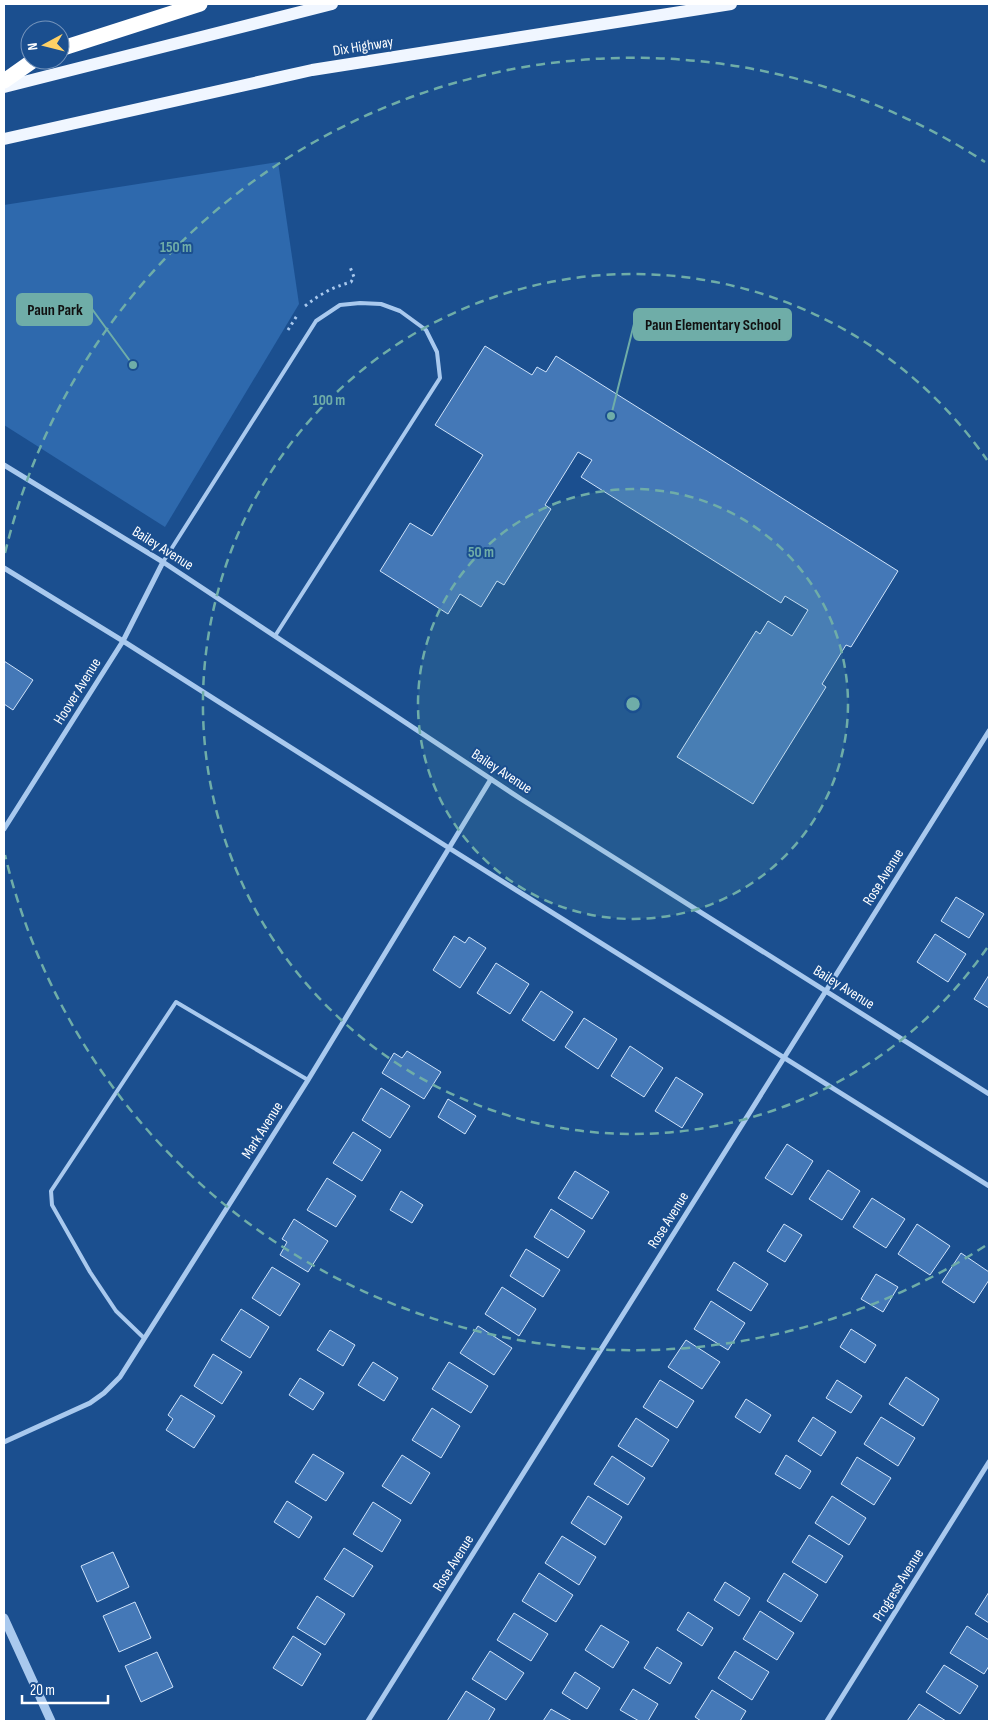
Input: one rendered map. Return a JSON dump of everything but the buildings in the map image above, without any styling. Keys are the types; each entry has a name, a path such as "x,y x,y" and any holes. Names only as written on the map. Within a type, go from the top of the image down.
{"highway":[{"path":"70,46 200,4"},
{"path":"4,81 20,70"}],"main road":[{"path":"4,87 332,4"},
{"name":"Dix Highway","path":"4,138 312,70 730,4"}],"street":[{"name":"Bailey Avenue","path":"4,465 163,562 490,779 989,1094"},
{"name":"Hoover Avenue","path":"4,829 123,641 163,562"},
{"path":"4,568 989,1186"},
{"name":"Rose Avenue","path":"368,1721 989,732"},
{"name":"Mark Avenue","path":"4,1442 90,1403 104,1393 120,1377 308,1080 490,779"},
{"name":"Progress Avenue","path":"827,1721 989,1462"},
{"path":"4,1618 51,1721"}],"lane":[{"path":"163,562 316,321 340,305 360,303 381,304 400,311 426,330 437,352 440,378 274,636"},
{"path":"144,1338 116,1311 90,1272 52,1205 51,1191 176,1002 308,1080"}],"shaded area":[{"path":"278,162 299,304 165,527 4,425 4,205"}],"place":[{"name":"Paun Park","path":"133,365"},
{"name":"Paun Elementary School","path":"611,416"}]}
